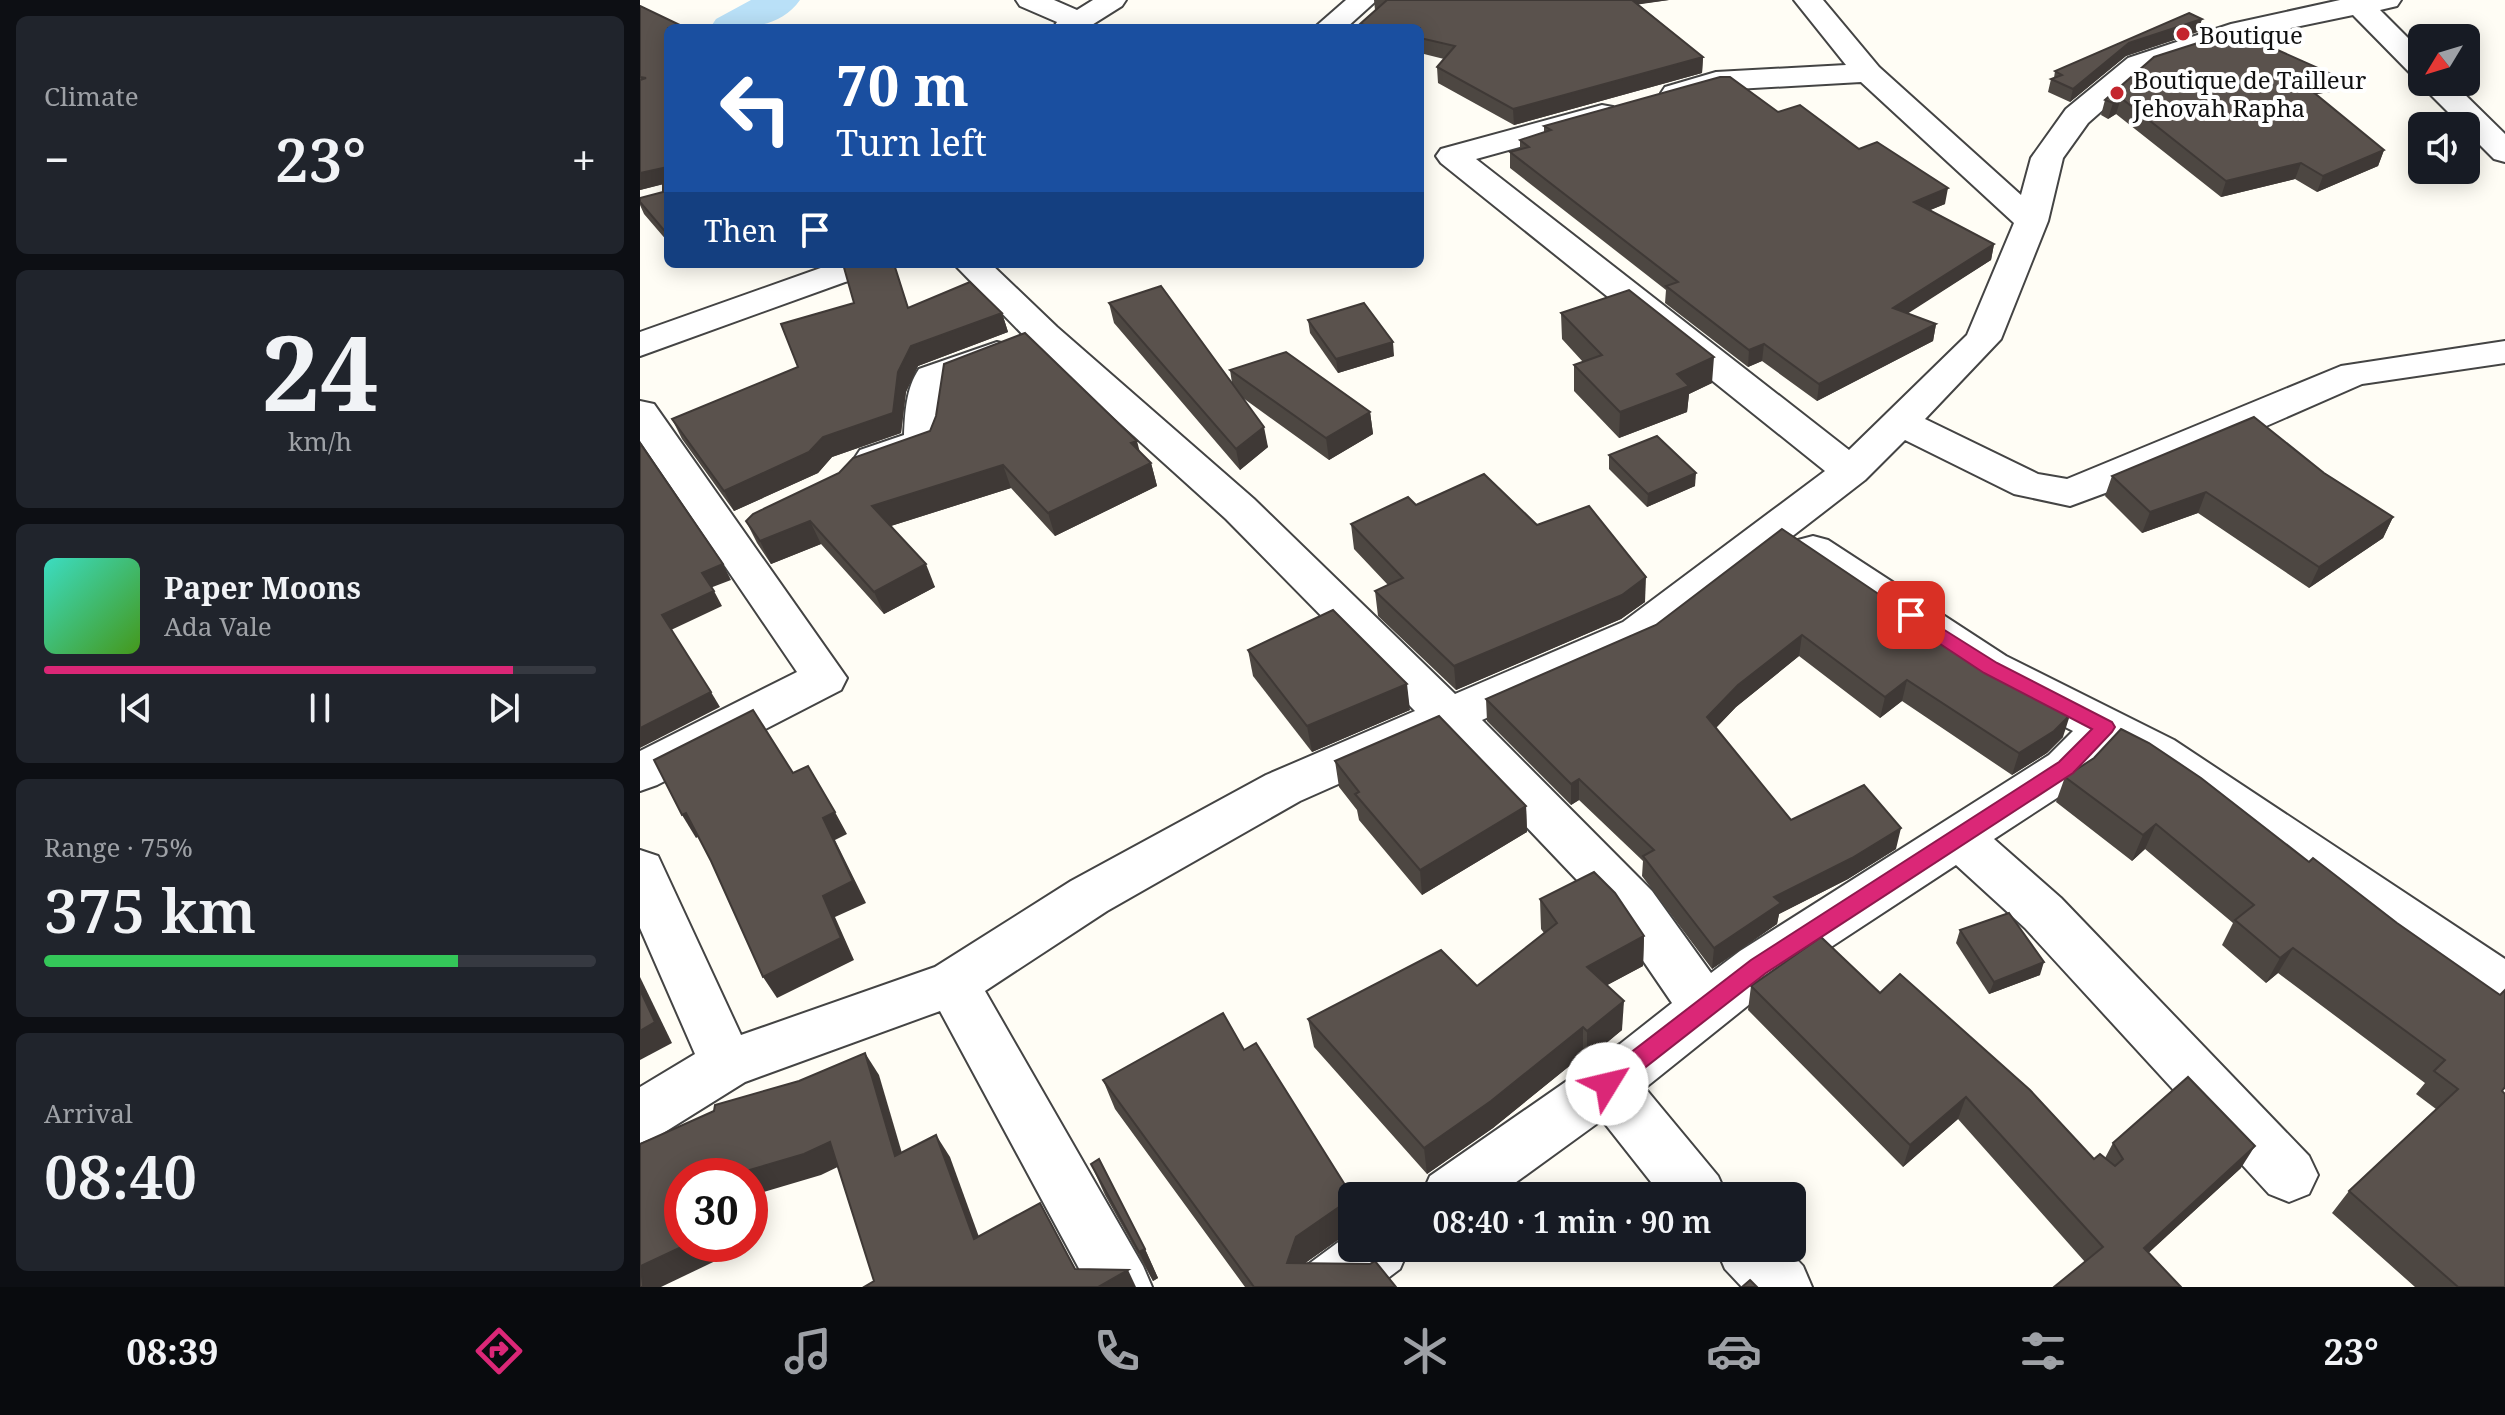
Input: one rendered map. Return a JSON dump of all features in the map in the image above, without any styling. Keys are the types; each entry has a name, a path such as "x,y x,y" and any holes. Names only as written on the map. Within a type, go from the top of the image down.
{"street":[{"path":"1030,0 1073,24 1112,0"},
{"path":"1333,24 1363,0"},
{"path":"1808,0 1868,73 2031,221"},
{"path":"640,1117 727,1064 953,984 1089,896 1269,796 1638,633 1851,471 1983,339 2031,221 2047,158 2077,116 2138,64 2241,30 2366,2 2408,52"},
{"path":"1436,160 1716,81 1868,73"},
{"path":"2449,96 2505,152"},
{"path":"1436,160 1851,471"},
{"path":"640,345 834,274 859,268"},
{"path":"975,268 1044,335 1240,509 1448,715 1634,906 1705,1008"},
{"path":"841,476 847,469 923,442 924,411 932,377 1044,335"},
{"path":"1902,423 2028,485 2070,493 2354,374 2505,352"},
{"path":"640,413 747,529 825,678 640,772"},
{"path":"1778,527 1990,668 2157,753 2505,988"},
{"path":"1470,1182 1607,1084 1758,967 2066,768 2106,727"},
{"path":"1958,837 2043,913 2289,1175"},
{"path":"640,871 727,1064"},
{"path":"953,984 1122,1287"},
{"path":"1607,1084 1687,1182"},
{"path":"1327,1287 1360,1262"},
{"path":"1759,1262 1782,1287"}],"building":[{"path":"1387,0 1632,0 1703,57 1513,109 1437,67 1455,46 1424,39 1424,24 1360,24"},
{"path":"640,6 678,24 664,24 664,230 640,202 640,198 663,192 663,168 640,173 640,80 646,78 640,77"},
{"path":"2189,13 2202,19 2129,43 2073,89 2051,79 2062,75 2055,71"},
{"path":"2235,31 2336,76 2301,82 2384,150 2323,176 2301,163 2226,181 2121,98 2113,103 2105,100 2154,57"},
{"path":"1720,77 1730,77 1778,112 1800,105 1859,149 1877,142 1948,188 1914,202 1994,244 1893,308 1936,324 1819,384 1764,344 1749,350 1666,286 1678,282 1510,152 1529,147 1520,140 1551,130 1544,126"},
{"path":"844,268 895,268 908,308 970,282 1002,313 911,346 898,372 893,413 823,437 809,452 724,491 672,419 798,367 781,324 854,303"},
{"path":"1161,286 1264,427 1236,449 1109,303"},
{"path":"1629,290 1714,357 1677,374 1689,386 1620,412 1574,365 1602,355 1561,313"},
{"path":"1364,303 1393,342 1336,359 1308,320"},
{"path":"1025,333 1137,441 1131,443 1151,463 1048,513 1003,465 872,506 926,564 874,592 810,521 760,541 746,521 753,514 839,473 853,458 930,431 936,416 944,364"},
{"path":"1286,352 1370,412 1326,438 1230,370"},
{"path":"2254,417 2324,473 2393,517 2319,567 2206,492 2150,512 2112,476"},
{"path":"1657,436 1696,473 1648,494 1609,455"},
{"path":"640,443 723,564 702,573 714,591 662,615 711,692 640,728"},
{"path":"1484,474 1537,525 1589,506 1646,577 1622,595 1454,666 1375,591 1403,578 1351,524 1408,497 1416,505"},
{"path":"1782,529 1978,661 2070,715 2054,731 2019,753 1907,680 1885,697 1802,635 1738,685 1707,717 1791,820 1864,785 1901,828 1852,858 1774,897 1781,903 1714,948 1643,856 1654,850 1579,779 1571,784 1486,699 1656,625"},
{"path":"1333,610 1407,684 1307,726 1248,650"},
{"path":"753,710 793,773 808,766 835,812 823,818 853,881 823,896 841,938 763,977 711,861 686,813 682,815 654,760"},
{"path":"1439,716 1526,806 1420,870 1355,794 1359,792 1335,761"},
{"path":"2121,729 2149,743 2201,778 2309,862 2313,858 2397,923 2500,995 2505,990 2505,1087 2502,1091 2505,1094 2505,1287 2458,1287 2349,1191 2458,1089 2434,1071 2445,1060 2293,948 2280,958 2235,920 2254,905 2156,824 2143,835 2065,777 2094,758"},
{"path":"1594,872 1615,893 1644,936 1587,967 1624,1001 1587,1031 1583,1027 1491,1101 1424,1148 1308,1019 1441,950 1477,986 1557,923 1540,899"},
{"path":"2009,913 2044,962 1994,982 1960,930"},
{"path":"1821,937 1880,993 1900,974 2030,1090 2094,1159 2100,1154 2115,1166 2123,1159 2113,1143 2188,1077 2255,1146 2144,1248 2181,1287 2054,1287 2103,1247 1966,1097 1910,1145 1751,986"},
{"path":"640,990 655,1022 640,1031"},
{"path":"1223,1013 1244,1050 1256,1043 1343,1182 1338,1182 1338,1208 1296,1237 1287,1263 1376,1262 1396,1287 1254,1287 1103,1080"},
{"path":"865,1053 895,1156 936,1135 974,1239 1040,1203 1075,1269 1128,1270 1098,1287 864,1287 874,1281 830,1142 768,1165 768,1158 664,1158 664,1255 641,1266 643,1287 640,1287 640,1144 714,1111 715,1105 799,1081"},
{"path":"1099,1159 1145,1249 1139,1252 1091,1164"},
{"path":"1750,1280 1757,1287 1742,1287"}],"waterway":[{"path":"737,24 780,0"}],"place":[{"name":"Boutique","path":"2183,34"},
{"name":"Boutique de Tailleur Jehovah Rapha","path":"2117,93"}],"route":[{"path":"1607,1084 1758,967 2066,768 2106,727 1990,668 1911,615"}]}
